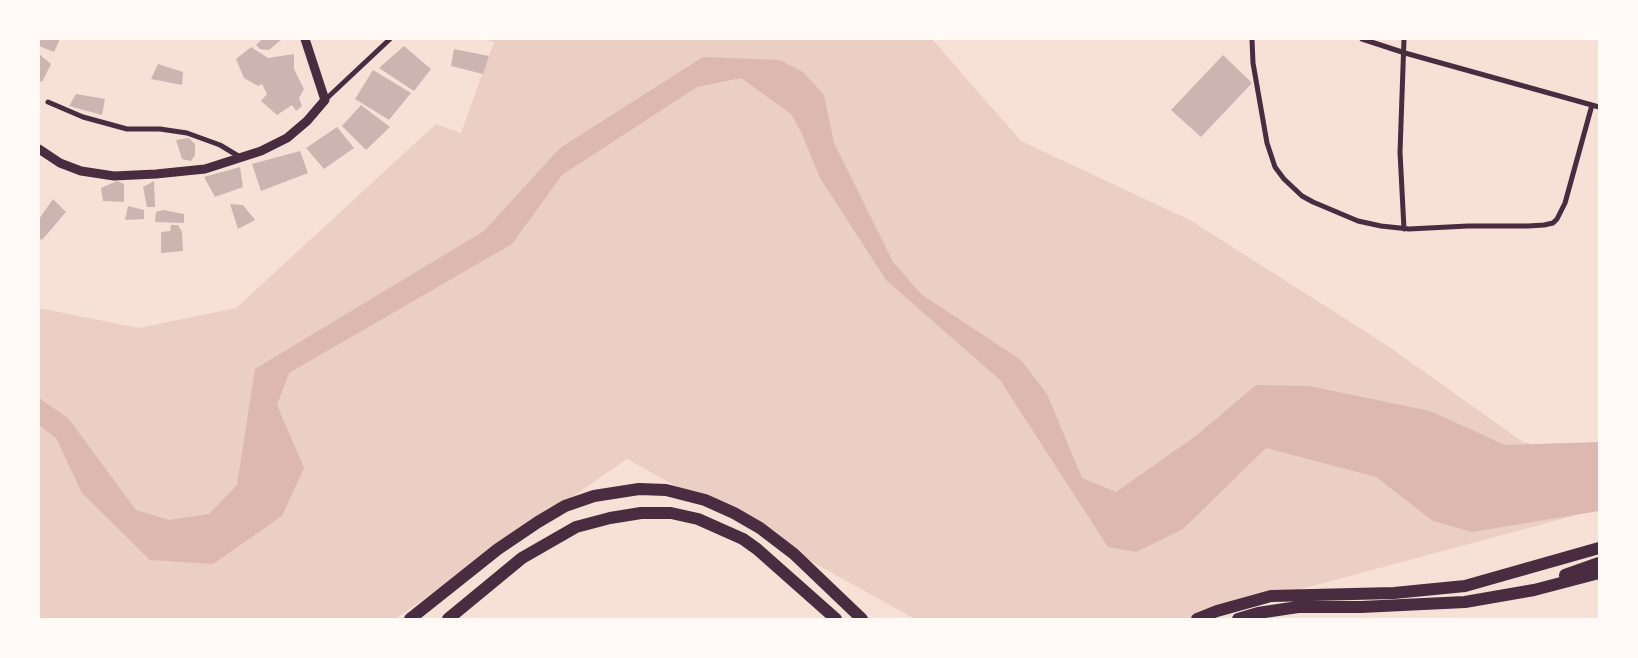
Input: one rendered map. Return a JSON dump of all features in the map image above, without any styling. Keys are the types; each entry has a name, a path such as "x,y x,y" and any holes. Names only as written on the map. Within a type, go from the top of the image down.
{"main road":[{"path":"410,619 530,527 565,506 594,496 639,490 666,490 705,500 734,513 760,528 794,554 862,619"},
{"path":"448,619 522,558 576,527 610,518 641,513 671,513 698,519 742,538 836,619"},
{"path":"1197,619 1217,611 1271,596 1394,593 1465,586 1599,548"},
{"path":"482,562 497,579"},
{"path":"1534,590 1570,573 1599,563"},
{"path":"1238,619 1258,613 1298,607 1361,607 1465,602 1534,590 1599,573"}],"street":[{"path":"305,39 325,100"},
{"path":"39,149 60,163 81,171 114,176 205,169 260,151 287,138 390,39"},
{"path":"1252,39 1253,63 1267,143 1273,162 1284,179 1302,196 1358,221 1404,229 1528,226 1544,225 1553,222 1557,219 1565,203 1592,105"},
{"path":"1362,39 1405,53 1599,107"},
{"path":"1404,39 1405,53 1400,134 1404,229"},
{"path":"48,102 83,117 127,129 160,129 186,133 220,145 241,157"}],"shaded area":[{"path":"480,39 932,39 1021,141 1190,220 1385,344 1523,442 1599,458 1599,509 1190,619 915,619 627,459 395,619 39,619 39,308 139,328 236,308 436,124 461,133 494,42"},
{"path":"703,57 780,60 803,72 824,95 834,143 893,262 921,294 1021,360 1047,394 1082,478 1116,492 1197,435 1256,385 1309,386 1430,411 1505,445 1599,442 1599,511 1472,532 1433,521 1376,477 1266,448 1183,529 1136,552 1108,547 1000,380 886,280 820,178 802,134 791,114 741,78 697,87 562,175 512,244 289,373 277,405 304,468 282,516 213,564 150,560 82,493 56,438 39,425 39,398 68,418 136,510 169,520 209,514 237,485 255,369 484,231 560,148"}],"building":[{"path":"39,39 60,39 54,52 39,46"},
{"path":"262,39 282,39 269,50 260,49 256,45"},
{"path":"404,46 431,69 414,91 379,68"},
{"path":"251,47 268,58 294,54 294,69 304,89 299,98 302,106 296,111 292,105 277,115 261,101 267,94 262,84 258,86 244,78 236,59"},
{"path":"454,49 489,56 483,74 451,66"},
{"path":"39,54 51,64 42,82 39,80"},
{"path":"1223,55 1252,83 1201,137 1171,110"},
{"path":"158,64 183,72 182,85 151,79"},
{"path":"373,70 411,93 389,120 355,99"},
{"path":"76,94 105,99 102,115 69,106"},
{"path":"361,105 390,127 366,150 342,126"},
{"path":"337,127 354,148 324,169 306,148"},
{"path":"189,138 195,144 195,155 191,161 182,159 176,140"},
{"path":"300,151 308,173 261,191 252,164"},
{"path":"240,167 243,187 215,197 204,177"},
{"path":"117,181 124,184 124,202 103,201 101,188"},
{"path":"154,181 155,207 147,207 143,187"},
{"path":"53,199 66,212 42,240 39,238 39,219"},
{"path":"230,204 243,205 255,220 238,229"},
{"path":"128,206 144,210 144,219 125,220"},
{"path":"163,210 184,214 184,223 155,222 156,212"},
{"path":"171,225 178,225 182,232 183,251 161,253 161,232 170,231"}]}
